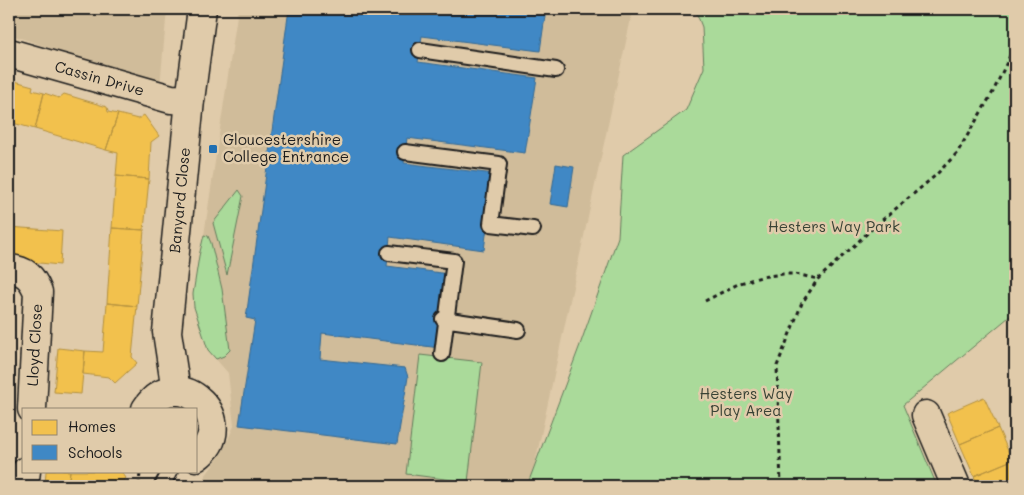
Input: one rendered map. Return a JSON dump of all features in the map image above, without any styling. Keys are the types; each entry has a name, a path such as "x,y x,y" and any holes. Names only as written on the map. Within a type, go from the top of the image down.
{"street":[{"name":"Banyard Close","path":"176,391 167,332 190,100 202,9"},
{"name":"Cassin Drive","path":"9,53 171,99 190,100"},
{"name":"Lloyd Close","path":"9,269 23,272 35,284 38,292 32,408"},
{"path":"147,408 152,400 168,392 188,393 198,398 205,405 212,423 212,433 205,449 198,455"},
{"path":"926,414 956,486"},
{"path":"24,486 26,472"}],"lane":[{"path":"420,50 556,70"},
{"path":"405,152 499,164 491,224 533,229"},
{"path":"389,252 454,260 442,354"},
{"path":"445,320 518,330"},
{"path":"162,486 169,472"}],"path":[{"path":"781,486 777,366 802,304 818,279 874,227 936,175 957,153 993,92 1015,45"},
{"path":"705,301 750,279 783,274 818,279"},
{"path":"139,486 140,472"}],"shaded area":[{"path":"9,9 167,9 160,86 9,34"},
{"path":"238,9 633,9 530,486 194,486 203,479 222,453 234,426 228,373 208,350 194,307 193,294 204,235"}],"green space":[{"name":"Hesters Way Park","path":"695,9 1015,9 1015,312 903,405 937,486 527,486 618,237 623,155 686,110 704,68 702,27"},
{"path":"239,190 243,196 227,275 213,223"},
{"path":"204,235 208,236 211,243 222,289 230,350 224,356 216,359 208,350 194,307 193,294"},
{"path":"420,355 482,362 468,482 406,474"}],"building: Homes":[{"path":"11,80 33,86 32,90 44,93 35,129 9,122 9,82"},
{"path":"44,93 59,98 64,94 107,107 108,112 118,114 106,150 35,129"},
{"path":"118,114 138,119 144,115 159,136 151,142 149,179 116,176 118,153 106,150"},
{"path":"116,176 149,179 144,230 112,228"},
{"path":"9,227 62,231 60,265 9,260"},
{"path":"112,228 144,230 137,306 107,303"},
{"path":"9,295 14,296 11,330 9,330"},
{"path":"107,303 137,306 132,357 137,363 115,383 109,377 83,374 85,351 103,352"},
{"path":"58,348 85,351 81,394 54,392"},
{"path":"984,397 998,428 960,444 947,413"},
{"path":"998,428 1012,460 974,476 960,444"},
{"path":"1012,460 1015,468 1015,486 978,486 974,476"},
{"path":"46,472 70,472 68,486 45,486"},
{"path":"70,472 122,472 126,478 120,486 68,486"}],"building: Schools":[{"path":"289,9 546,9 540,51 422,36 418,62 537,78 525,153 407,138 404,163 494,174 484,250 390,237 387,266 449,274 440,348 322,333 320,359 405,368 408,377 397,444 239,425 255,320 246,318"},
{"path":"556,164 574,167 568,207 550,204"}],"place":[{"name":"Gloucestershire College Entrance","path":"213,149"}],"park label":[{"name":"Hesters Way Play Area","path":"746,402"}]}
